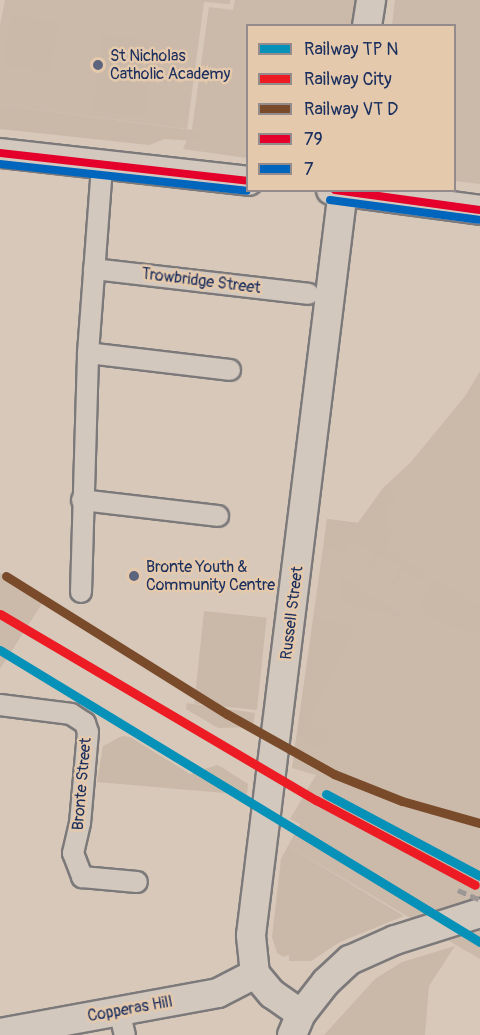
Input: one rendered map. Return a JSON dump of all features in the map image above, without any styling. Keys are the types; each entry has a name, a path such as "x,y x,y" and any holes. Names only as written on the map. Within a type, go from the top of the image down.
{"street":[{"path":"367,24 371,0"},
{"path":"0,153 246,181"},
{"path":"81,592 88,353 102,165"},
{"name":"Russell Street","path":"255,974 251,935 339,192"},
{"path":"346,192 480,210"},
{"name":"Trowbridge Street","path":"94,268 309,294"},
{"path":"88,353 230,370"},
{"path":"82,500 218,516"},
{"name":"Bronte Street","path":"0,705 71,714 85,723 88,732 81,812 73,853 82,877 137,882"},
{"path":"255,974 296,1025 326,982 350,960 426,929 480,913"},
{"name":"Copperas Hill","path":"15,1032 122,1023 218,993 255,974"}],"shaded area":[{"name":"St Nicholas Catholic Academy","path":"5,0 230,0 230,4 204,2 187,129 0,105 0,25"},
{"path":"235,0 359,0 356,24 246,24 246,158 183,149 192,129 209,7 233,10"},
{"path":"395,0 480,0 480,184 456,181 456,24 392,24"},
{"path":"12,14 58,22 49,72 3,64"},
{"path":"102,34 154,40 144,117 93,110"},
{"path":"0,105 192,130 205,134 193,141 165,139 149,145 0,129"},
{"path":"480,371 480,959 288,846 300,824 290,819 316,775 292,768 327,519 358,523 384,487 411,462 466,395"},
{"path":"384,487 397,496 385,512 392,536 385,548 428,574 424,581 404,570 394,586 391,583 400,567 379,555 369,571 365,569 374,552 353,540 344,556 324,544 327,519 358,523"},
{"path":"0,573 45,599 0,669"},
{"path":"342,578 409,619 339,602"},
{"path":"435,578 480,605 480,635 448,626 418,608"},
{"path":"204,611 267,618 257,710 194,703"},
{"path":"314,617 355,627 308,722 328,733 325,746 317,749 308,745 301,736 295,748"},
{"path":"187,703 255,713 253,727 218,728 186,709"},
{"path":"122,736 130,737 190,774 217,765 248,784 247,795 97,782 103,746"},
{"path":"288,846 404,916 340,942 311,961 289,961 289,955 283,957 277,953 272,937 281,859"},
{"path":"455,946 429,986 425,1035 324,1035 375,979 402,962"}],"railway":[{"path":"458,890 480,900"}],"transit line":[{"name":"79","path":"0,153 246,181"},
{"name":"7","path":"0,164 246,191"},
{"name":"79","path":"350,192 480,210"},
{"name":"7","path":"330,200 479,220"},
{"path":"6,576 227,714 334,774 402,801 480,823"},
{"path":"0,650 480,942"},
{"path":"326,794 480,876"}],"rail line":[{"name":"City","path":"0,614 316,800 475,885"}],"place":[{"name":"St Nicholas Catholic Academy","path":"98,65"},
{"name":"Bronte Youth & Community Centre","path":"134,576"}]}
